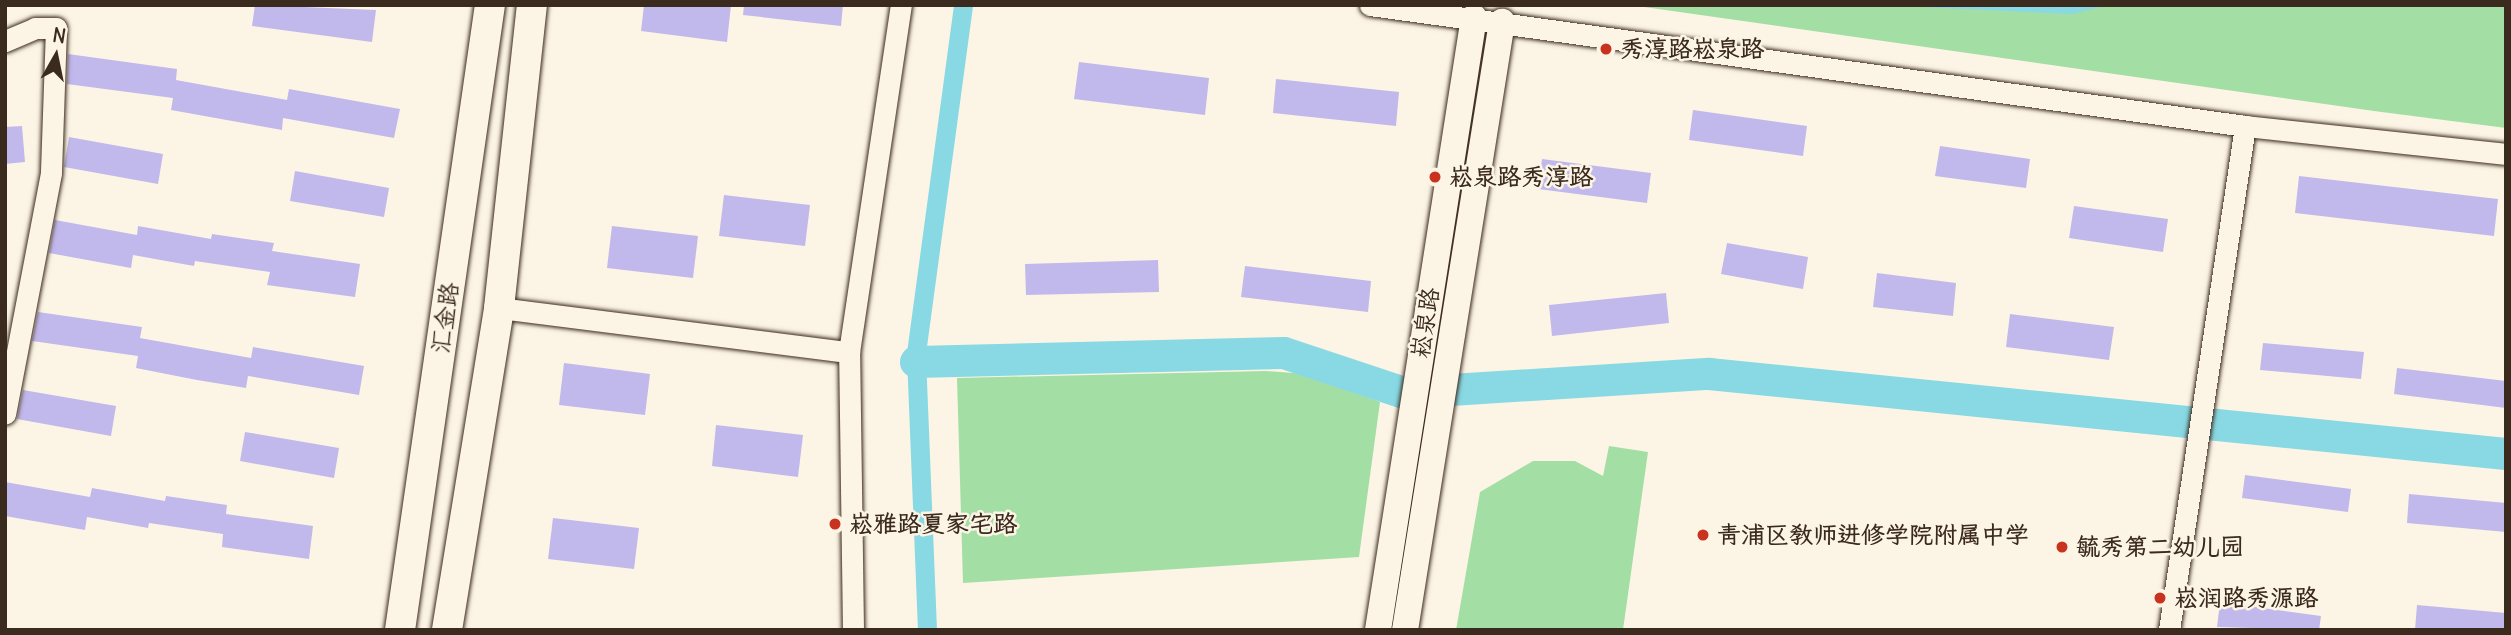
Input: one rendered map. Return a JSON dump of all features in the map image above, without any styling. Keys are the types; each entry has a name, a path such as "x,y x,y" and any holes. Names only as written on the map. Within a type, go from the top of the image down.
{"main road":[{"name":"汇金路","path":"400,630 490,5"},
{"name":"汇金路","path":"447,630 499,308 532,5"}],"street":[{"path":"853,630 849,352 901,5"},
{"path":"1370,5 2245,126 2503,153"},
{"name":"崧泉路","path":"1432,363 1474,18"},
{"name":"崧泉路","path":"1378,630 1502,22"},
{"path":"5,41 35,27 56,28 51,173 5,414"},
{"path":"2169,630 2245,126"},
{"path":"499,308 849,352"},
{"name":"崧泉路","path":"1405,630 1423,417"}],"green space":[{"path":"1630,5 2506,5 2506,128 2374,111"},
{"path":"1265,371 1307,374 1380,402 1359,557 963,583 957,378"},
{"path":"1609,446 1648,452 1623,630 1456,630 1480,492 1533,461 1575,461 1603,476"}],"water":[{"path":"1876,5 2109,5 2072,14"}],"building":[{"path":"255,5 376,10 372,42 252,26"},
{"path":"644,5 731,5 727,42 641,31"},
{"path":"744,5 843,5 841,26 743,15"},
{"path":"68,54 177,69 176,80 287,100 289,89 400,109 394,138 283,118 282,130 171,110 173,98 67,84"},
{"path":"1079,62 1209,78 1205,115 1074,99"},
{"path":"1276,79 1399,92 1396,126 1273,113"},
{"path":"1693,110 1807,126 1803,156 1689,140"},
{"path":"22,126 25,162 5,164 5,127"},
{"path":"69,137 163,154 158,184 64,167"},
{"path":"1940,146 2030,159 2026,188 1935,176"},
{"path":"1542,159 1651,173 1647,203 1538,189"},
{"path":"295,171 389,188 384,217 290,201"},
{"path":"2299,176 2498,199 2494,236 2295,213"},
{"path":"724,195 810,205 805,246 719,236"},
{"path":"2074,206 2168,219 2163,252 2069,238"},
{"path":"55,220 137,235 138,226 211,239 212,234 274,243 272,251 360,264 355,297 267,285 270,272 195,261 194,266 133,255 131,268 49,253"},
{"path":"612,226 698,236 693,278 607,268"},
{"path":"1727,243 1808,257 1803,289 1721,274"},
{"path":"1158,260 1159,292 1026,295 1025,264"},
{"path":"1245,266 1371,281 1368,312 1241,297"},
{"path":"1877,273 1956,283 1953,316 1873,307"},
{"path":"1666,293 1669,323 1552,336 1549,305"},
{"path":"38,312 142,327 140,338 251,358 253,347 364,366 359,395 248,376 246,388 136,368 138,356 32,341"},
{"path":"2010,314 2114,327 2109,360 2006,347"},
{"path":"2263,343 2364,352 2361,379 2260,370"},
{"path":"564,363 650,374 645,415 559,405"},
{"path":"2397,368 2506,381 2506,408 2394,394"},
{"path":"23,390 116,406 111,436 17,419"},
{"path":"716,425 803,435 798,477 712,466"},
{"path":"245,432 339,448 334,478 240,461"},
{"path":"2245,475 2351,489 2348,512 2242,498"},
{"path":"5,482 90,497 92,488 165,501 166,496 227,505 226,514 313,526 309,559 222,547 223,534 149,523 148,528 87,517 85,530 5,516"},
{"path":"2409,494 2506,503 2506,532 2407,523"},
{"path":"553,518 639,528 634,569 548,559"},
{"path":"2220,602 2321,616 2319,630 2217,627"},
{"path":"2417,605 2506,613 2506,630 2415,630"}],"waterway":[{"path":"927,630 916,353 963,5"},
{"path":"916,362 1284,353 1404,393 1709,374 2506,454"}],"place":[{"name":"秀淳路崧泉路","path":"1606,49"},
{"name":"崧泉路秀淳路","path":"1435,177"},
{"name":"崧雅路夏家宅路","path":"835,524"},
{"name":"青浦区教师进修学院附属中学","path":"1703,535"},
{"name":"毓秀第二幼儿园","path":"2062,547"},
{"name":"崧润路秀源路","path":"2160,598"}]}
